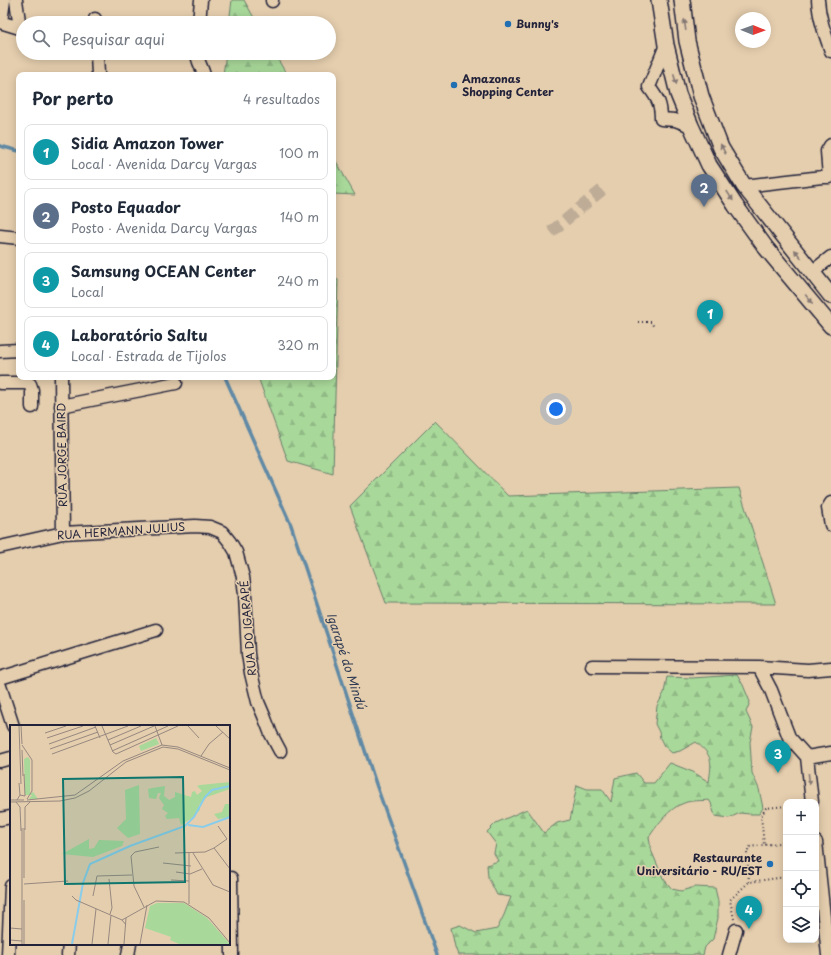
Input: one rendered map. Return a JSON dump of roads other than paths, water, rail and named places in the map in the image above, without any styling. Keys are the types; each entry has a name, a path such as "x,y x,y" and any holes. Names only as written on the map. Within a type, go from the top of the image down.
{"main road":[{"path":"659,0 666,45 678,94 709,165 735,205 766,248 831,326"},
{"path":"682,0 688,41 701,96 721,148 744,186 831,296"}],"street":[{"path":"4,0 1,22 16,26"},
{"path":"16,0 19,16"},
{"path":"200,16 201,0"},
{"path":"818,0 822,23 831,51"},
{"path":"666,45 649,87 658,98 661,110 661,119 675,120 691,126"},
{"path":"97,60 98,72"},
{"path":"198,60 203,72"},
{"path":"744,186 830,176 827,151 831,145"},
{"path":"0,236 16,238"},
{"path":"812,272 831,257"},
{"path":"0,351 16,350"},
{"name":"RUA JORGE BAIRD","path":"61,380 63,533"},
{"path":"0,383 30,384 32,390 32,407"},
{"path":"61,406 176,384"},
{"path":"831,503 828,508 831,525"},
{"name":"RUA HERMANN JULIUS","path":"0,547 63,533 195,526"},
{"name":"RUA DO IGARAPÉ","path":"195,526 210,527 222,532 236,552 243,577 248,654 251,673 258,702 271,734 280,751"},
{"path":"0,678 156,630"},
{"path":"592,666 759,667 808,670 831,668"},
{"path":"759,667 771,690 789,737 807,757 812,799"},
{"path":"0,686 13,725"},
{"path":"807,757 831,753"},
{"path":"0,761 10,758"},
{"path":"0,819 10,817"},
{"path":"819,870 828,955"},
{"path":"231,878 232,955"},
{"path":"8,955 10,909"},
{"path":"729,955 736,930"},
{"path":"68,955 69,945"},
{"path":"128,955 130,945"}],"waterway":[{"name":"Igarapé do Mindú","path":"0,146 16,150"},
{"name":"Igarapé do Mindú","path":"226,380 291,525 377,787 437,955"}],"tunnel":[{"path":"551,232 602,190"}],"place":[{"name":"Bunny's","path":"508,24"},
{"name":"Amazonas Shopping Center","path":"454,85"},
{"name":"Posto Equador","path":"704,207"},
{"name":"Sidia Amazon Tower","path":"710,333"},
{"name":"Samsung OCEAN Center","path":"778,773"},
{"name":"Restaurante Universitário - RU/EST","path":"770,864"},
{"name":"Laboratório Saltu","path":"749,929"}]}
